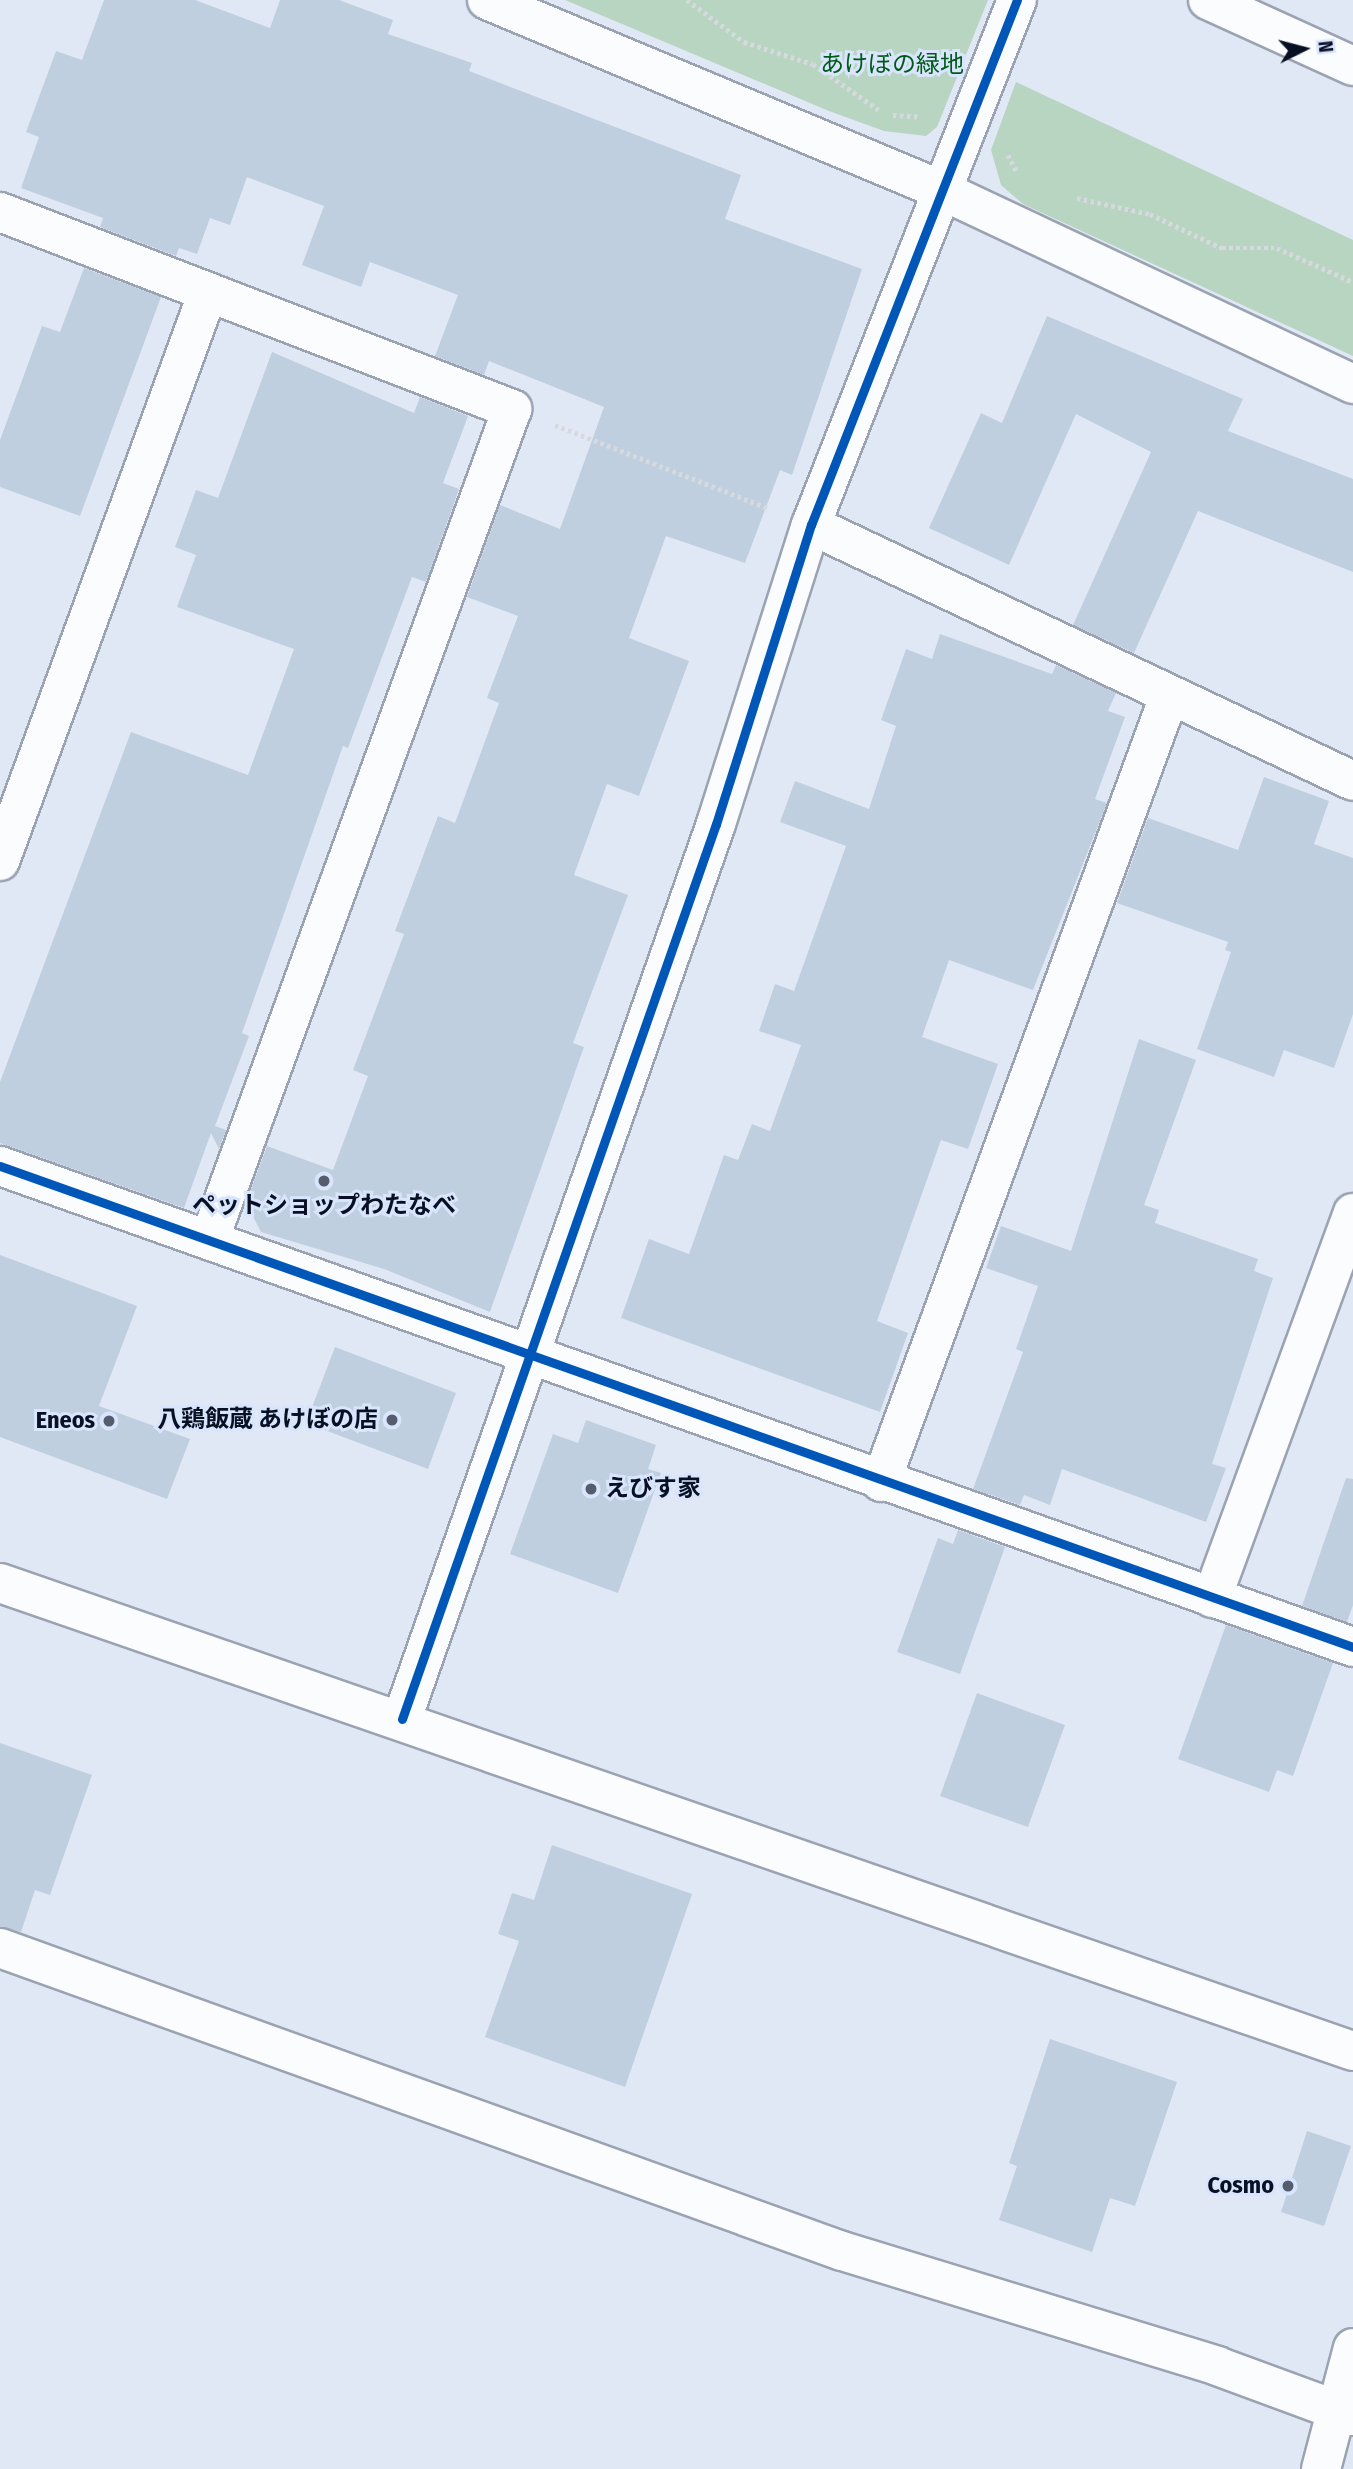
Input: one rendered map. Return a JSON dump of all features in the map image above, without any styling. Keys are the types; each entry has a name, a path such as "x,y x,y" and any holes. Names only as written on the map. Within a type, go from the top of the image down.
{"main road":[{"path":"487,0 945,192 1353,384"},
{"path":"402,1719 716,824 811,525 945,192 964,128 1017,0"},
{"path":"1208,0 1353,66"},
{"path":"0,212 512,409 211,1238"},
{"path":"0,861 208,292"},
{"path":"811,525 1168,698 1353,781"},
{"path":"881,1482 1168,698"},
{"path":"0,1166 211,1238 531,1352 881,1482 1353,1647"},
{"path":"1212,1598 1353,1213"},
{"path":"0,1583 402,1719 1353,2051"},
{"path":"0,1948 842,2252 1217,2366 1343,2412"},
{"path":"1321,2469 1343,2412 1353,2348"}],"path":[{"path":"687,0 744,42 813,64 886,114 937,115 1006,148 1024,183"},
{"path":"1063,195 1150,214 1222,248 1277,248 1353,282"},
{"path":"512,409 811,525"}],"green space":[{"name":"あけぼの緑地","path":"565,0 988,0 937,127 926,136 884,131 829,111"},
{"path":"1016,82 1353,240 1353,356 1023,204 1001,185 991,150"}],"building":[{"path":"104,0 195,0 270,28 280,0 339,0 393,20 388,34 472,63 469,71 741,175 725,219 862,269 792,475 780,470 745,563 666,536 629,638 689,661 639,796 607,784 574,875 628,895 573,1043 584,1047 490,1312 384,1269 261,1232 246,1203 267,1146 333,1170 368,1076 353,1070 404,934 395,931 438,816 455,823 499,703 487,698 518,616 467,597 500,505 560,529 604,407 489,361 484,375 435,356 458,295 370,262 361,287 302,265 324,206 247,177 230,225 210,218 197,254 179,248 176,256 100,227 103,218 21,188 39,137 26,132 56,51 82,60"},
{"path":"84,268 161,297 80,516 0,487 0,440 42,326 60,332"},
{"path":"1047,316 1243,399 1228,431 1353,479 1353,572 1198,511 1134,653 1073,625 1151,452 1076,414 1009,565 929,528 981,413 1002,423"},
{"path":"272,352 414,413 420,397 468,416 443,483 459,489 426,582 412,577 348,748 343,746 242,1033 249,1036 215,1126 226,1130 219,1149 211,1133 184,1208 0,1143 0,1082 131,732 248,775 294,649 177,607 196,555 175,547 196,490 218,498"},
{"path":"940,634 1052,674 1056,665 1116,693 1108,711 1125,717 1095,799 1107,803 1033,990 949,960 922,1037 998,1064 968,1149 941,1140 877,1321 908,1333 880,1412 621,1318 649,1239 689,1254 724,1155 738,1160 752,1124 770,1131 801,1045 759,1031 775,984 794,991 846,846 780,822 795,781 869,809 896,726 881,720 906,649 932,659"},
{"path":"1264,777 1329,801 1314,844 1353,858 1353,1014 1334,1068 1284,1050 1274,1077 1197,1049 1231,952 1225,950 1228,942 1117,903 1148,818 1238,850"},
{"path":"1139,1039 1196,1060 1144,1205 1159,1210 1155,1223 1258,1259 1254,1271 1273,1278 1212,1464 1226,1468 1206,1522 1062,1469 1050,1505 1024,1495 1020,1505 973,1489 1023,1352 1016,1349 1038,1286 986,1268 1001,1226 1071,1251"},
{"path":"0,1255 137,1306 99,1406 190,1439 167,1499 0,1437"},
{"path":"335,1347 456,1393 428,1469 306,1423"},
{"path":"586,1420 656,1445 648,1469 661,1473 618,1593 510,1554 553,1434 578,1443"},
{"path":"1346,1478 1353,1479 1353,1605 1347,1622 1302,1606"},
{"path":"958,1530 1005,1547 960,1674 897,1652 938,1538 953,1544"},
{"path":"1226,1625 1333,1663 1293,1776 1277,1770 1269,1792 1178,1759"},
{"path":"977,1693 1065,1725 1028,1827 940,1796"},
{"path":"0,1743 92,1775 50,1895 35,1890 21,1932 0,1927"},
{"path":"552,1845 692,1894 625,2087 485,2037 519,1941 498,1934 512,1893 534,1900"},
{"path":"1050,2039 1177,2082 1135,2206 1110,2198 1092,2252 999,2220 1017,2166 1009,2163"},
{"path":"1307,2131 1351,2146 1324,2226 1281,2212"}],"cycle path":[{"path":"402,1719 716,824 811,525 1017,0"},
{"path":"0,1166 1353,1647"}],"place":[{"name":"ペットショップわたなべ","path":"324,1181"},
{"name":"八鶏飯蔵 あけぼの店","path":"392,1420"},
{"name":"Eneos","path":"109,1421"},
{"name":"えびす家","path":"591,1489"},
{"name":"Cosmo","path":"1288,2186"}]}
